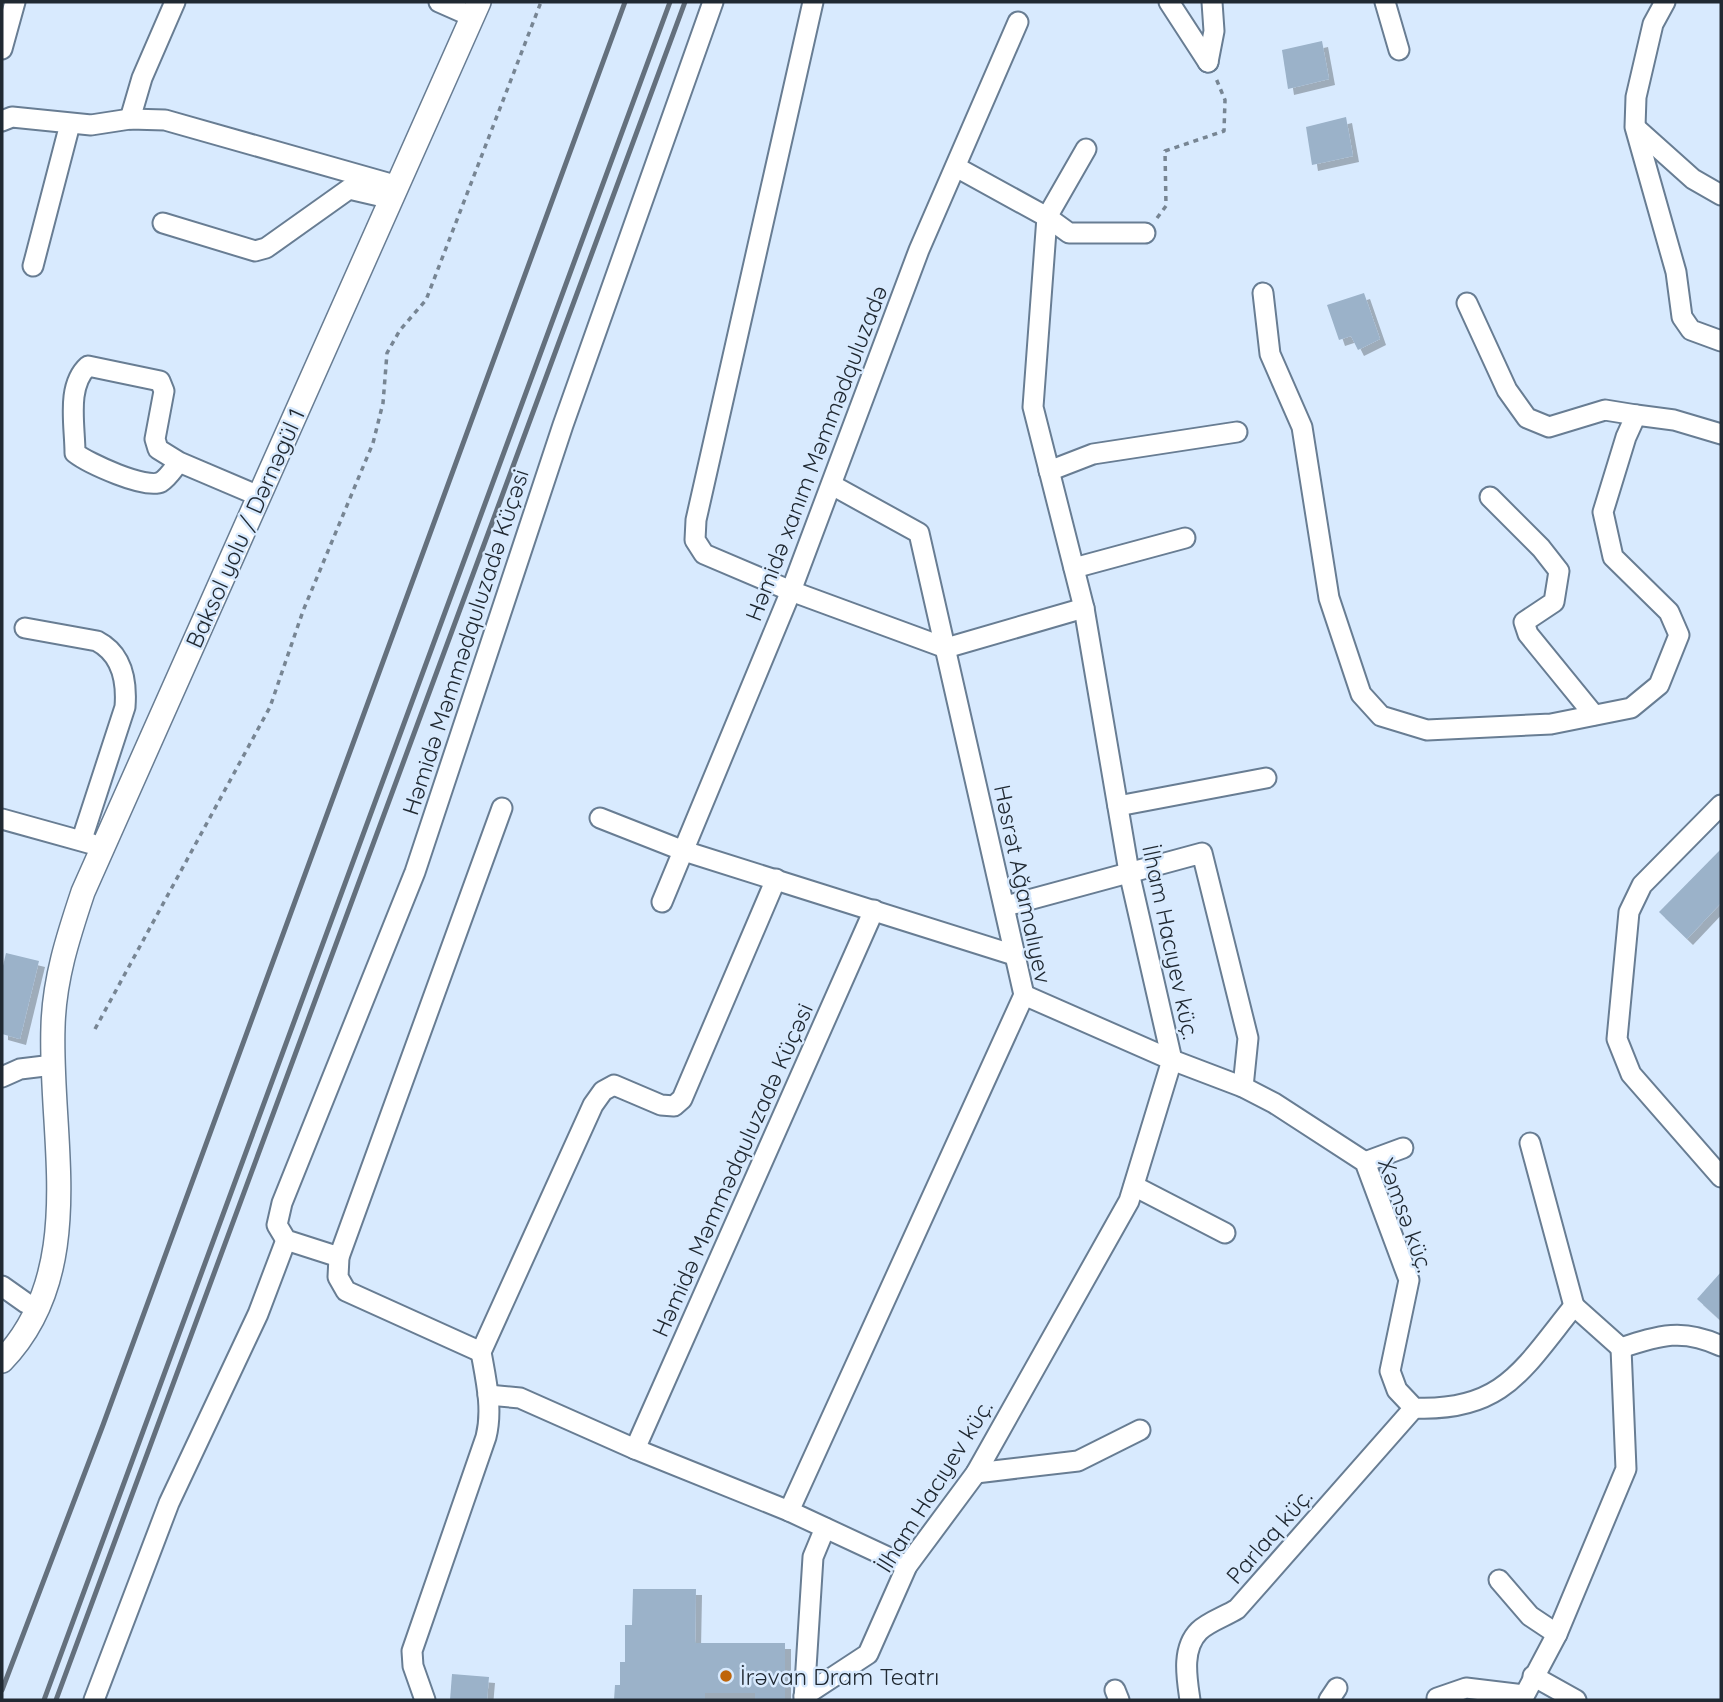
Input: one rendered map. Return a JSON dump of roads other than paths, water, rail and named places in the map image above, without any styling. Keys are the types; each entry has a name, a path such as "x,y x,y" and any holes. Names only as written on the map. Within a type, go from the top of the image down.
{"main road":[{"name":"Baksol yolu / Dərnəgül 1","path":"56,1237 60,1179 52,1029 58,975 91,844 259,496 476,9"},
{"path":"2,1337 26,1303 56,1237"},
{"path":"2,1361 25,1332 37,1309 49,1276 56,1237"}],"street":[{"path":"130,119 142,78 175,2"},
{"path":"439,2 476,9"},
{"name":"Həmidə Məmmədquluzadə Küçəsi","path":"286,1240 277,1225 282,1203 415,872 563,425 713,2"},
{"path":"813,2 696,520 695,540 704,554 791,591 946,648 1084,608"},
{"path":"1169,2 1208,62 1214,31 1212,2"},
{"path":"1385,2 1399,50"},
{"path":"1665,2 1653,24 1636,97 1635,127 1676,272 1682,317 1691,330 1721,341"},
{"path":"2,49 10,8"},
{"name":"Həmidə xanım Məmmədquluzadə","path":"662,902 791,591 919,250 1018,22"},
{"path":"2,121 12,117 91,125 130,119 165,120 395,193"},
{"path":"33,267 70,124"},
{"path":"1635,127 1692,179 1721,195"},
{"name":"İlham Hacıyev küç.","path":"804,1698 868,1654 907,1566 976,1473 1135,1186 1172,1060 1129,872 1084,608 1033,407 1047,217 1086,149"},
{"path":"956,167 1047,217 1069,233 1145,233"},
{"path":"163,223 255,251 266,248 349,190 395,193"},
{"path":"1263,293 1270,354 1302,427 1329,598 1361,694 1381,716 1427,730 1551,724 1631,708 1659,685 1679,635 1669,612 1613,557 1602,512 1626,437 1636,415"},
{"path":"1467,303 1507,390 1527,418 1549,427 1605,410 1674,420 1721,434"},
{"path":"179,462 163,481 152,485 87,462 75,453 75,386 78,375 88,366 160,381 164,391 155,439 158,449 179,462 259,496"},
{"path":"1049,471 1093,454 1237,432"},
{"name":"Həsrət Ağamalıyev","path":"789,1511 1024,995 1006,905 919,533 832,485"},
{"path":"1490,497 1541,548 1559,571 1553,602 1524,622 1528,634 1594,715"},
{"path":"1074,568 1185,538"},
{"path":"2,819 91,844 125,707 127,685 107,647 97,641 25,628"},
{"path":"1118,806 1266,778"},
{"path":"1721,805 1642,886 1629,912 1617,1040 1631,1074 1721,1177"},
{"path":"481,1352 346,1291 338,1277 339,1257 502,808"},
{"path":"600,818 684,851 1017,956"},
{"path":"1006,905 1202,853 1248,1038 1243,1087"},
{"path":"425,1700 413,1666 412,1651 490,1422 481,1352 593,1105 603,1091 614,1085 661,1105 674,1106 682,1099 776,879"},
{"name":"Həmidə Məmmədquluzadə Küçəsi","path":"635,1450 874,910"},
{"name":"Xəmsə küç.","path":"1024,995 1274,1102 1365,1162 1409,1280 1390,1371 1398,1390 1414,1408"},
{"path":"2,1077 20,1069 53,1065"},
{"path":"1437,1698 1466,1688 1523,1698 1557,1634 1626,1469 1621,1348 1574,1306 1530,1143"},
{"path":"1365,1162 1404,1148"},
{"path":"1135,1186 1225,1233"},
{"path":"94,1700 169,1503 258,1314 286,1240 339,1257"},
{"path":"2,1286 26,1303"},
{"path":"1414,1408 1445,1409 1477,1403 1511,1382 1574,1306"},
{"path":"1621,1348 1660,1335 1698,1335 1721,1346"},
{"path":"488,1395 520,1398 635,1450 789,1511 907,1566"},
{"name":"Parlaq küç.","path":"1190,1700 1186,1674 1189,1650 1199,1631 1237,1609 1414,1408"},
{"path":"976,1473 1078,1461 1140,1430"},
{"path":"804,1698 813,1557 825,1528"},
{"path":"1499,1580 1530,1616 1557,1634"},
{"path":"1533,1676 1576,1700"}],"railway":[{"path":"2,1690 103,1425 625,2"},
{"path":"44,1700 670,2"},
{"path":"56,1700 685,2"}],"place":[{"name":"İrəvan Dram Teatrı","path":"726,1676"}]}
